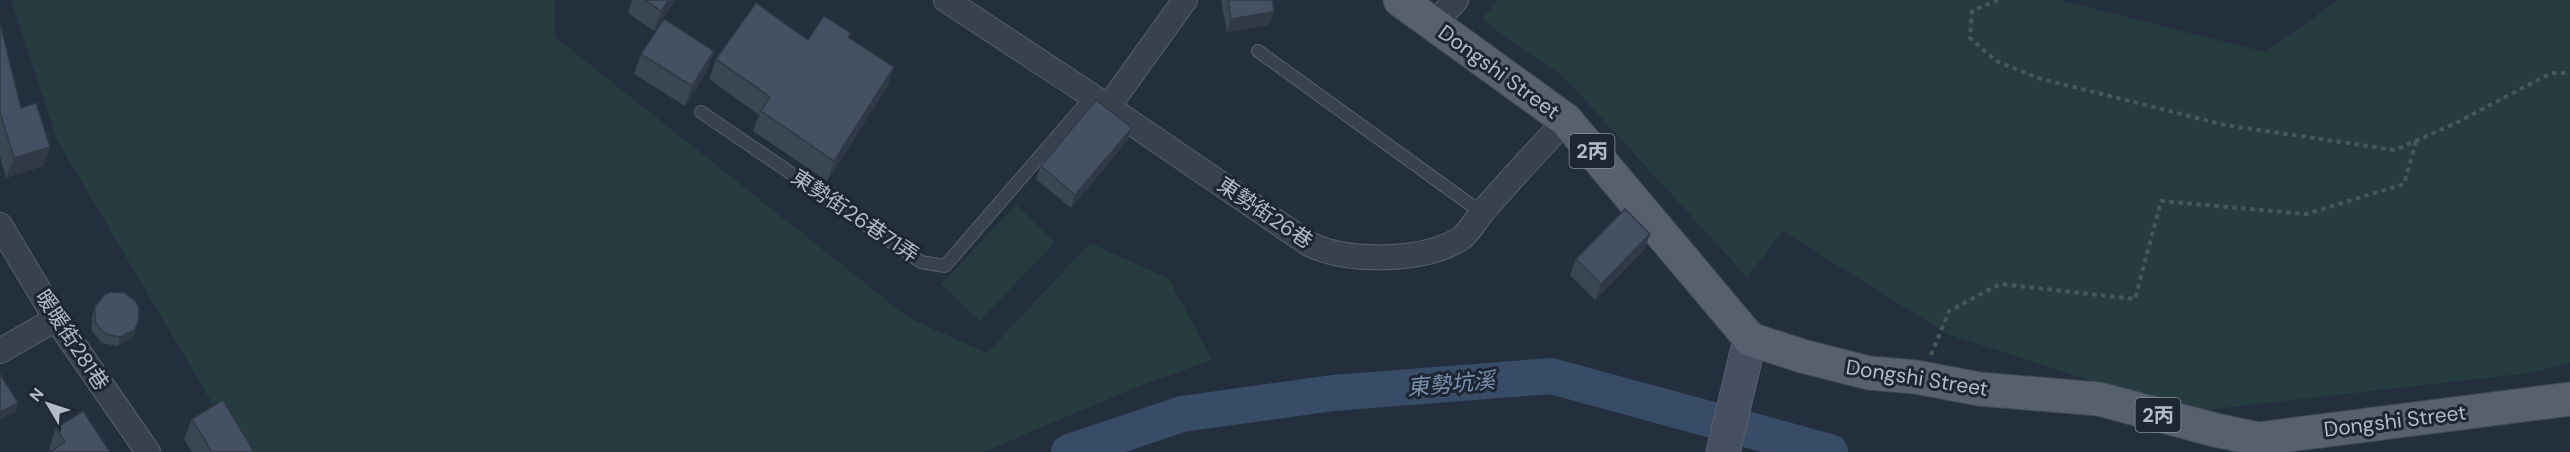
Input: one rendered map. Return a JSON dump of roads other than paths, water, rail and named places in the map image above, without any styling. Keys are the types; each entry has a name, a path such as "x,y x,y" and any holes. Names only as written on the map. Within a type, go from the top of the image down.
{"main road":[{"name":"Dongshi Street","path":"1400,0 1566,120 1746,351 1802,356 1869,373 1916,377 1979,389 2099,399 2215,430 2258,438 2570,399"}],"street":[{"name":"東勢街26巷","path":"946,0 1100,101 1309,244 1325,252 1360,256 1395,256 1437,250 1462,238 1566,120"},
{"path":"1100,101 1185,0"},
{"path":"1434,24 1455,0"},
{"name":"暖暖街281巷","path":"0,225 56,319 148,452"},
{"path":"0,351 56,319"},
{"path":"1723,452 1746,351"}],"lane":[{"path":"1258,51 1482,213"},
{"name":"東勢街26巷71弄","path":"701,112 921,262 945,266 1100,101"}],"waterway":[{"name":"東勢坑溪","path":"1069,452 1182,414 1333,393 1551,376 1830,452"}]}
